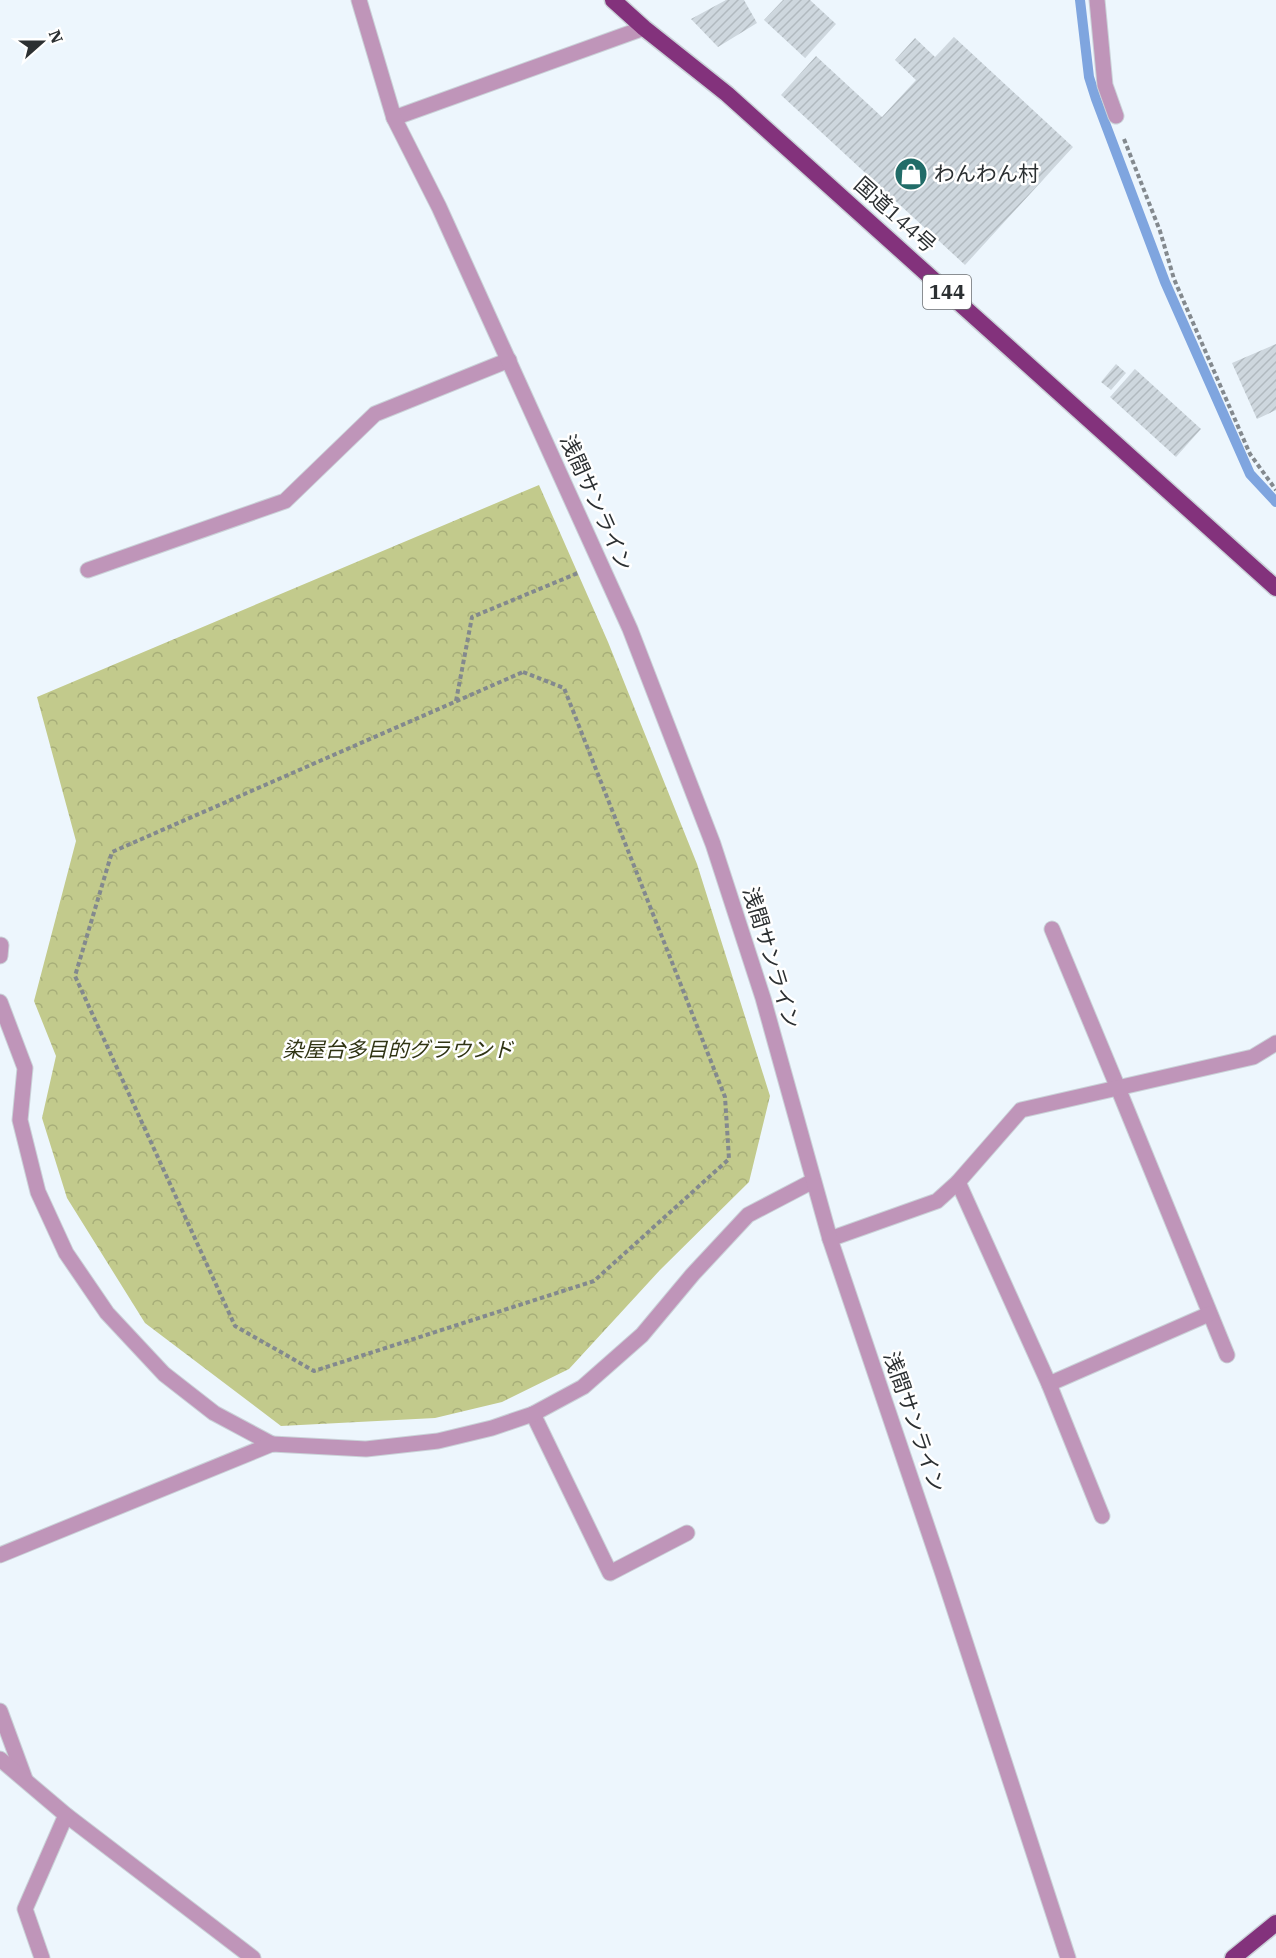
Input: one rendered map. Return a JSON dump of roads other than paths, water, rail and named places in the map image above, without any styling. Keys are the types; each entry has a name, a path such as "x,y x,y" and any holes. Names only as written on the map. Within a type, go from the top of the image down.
{"highway":[{"name":"国道144号","path":"613,0 727,94 1276,588"},
{"path":"1233,1958 1276,1923"}],"street":[{"name":"浅間サンライン","path":"359,0 394,118 440,207 601,563 630,629 713,844 763,998 830,1239 943,1574 1068,1958"},
{"path":"1096,0 1105,85 1116,116"},
{"path":"394,118 645,28"},
{"path":"88,570 285,501 375,414 509,360"},
{"path":"1052,929 1227,1355"},
{"path":"0,1002 25,1068 20,1120 38,1192 66,1253 107,1313 164,1374 214,1413 272,1444"},
{"path":"830,1239 938,1201 958,1182 1021,1110 1253,1057 1276,1043"},
{"path":"0,1555 272,1444 376,1448 438,1441 492,1428 533,1414 583,1387 642,1335 693,1274 748,1215 813,1181"},
{"path":"958,1182 1049,1384 1102,1516"},
{"path":"1049,1384 1209,1314"},
{"path":"533,1414 610,1574 687,1533"},
{"path":"0,1711 26,1780"},
{"path":"0,1759 66,1815 253,1958"},
{"path":"42,1958 25,1909 66,1815"}],"waterway":[{"path":"1080,0 1089,77 1165,282 1250,474 1276,502"}],"place":[{"name":"わんわん村","path":"911,174"}],"park label":[{"name":"染屋台多目的グラウンド","path":"398,1050"}]}
